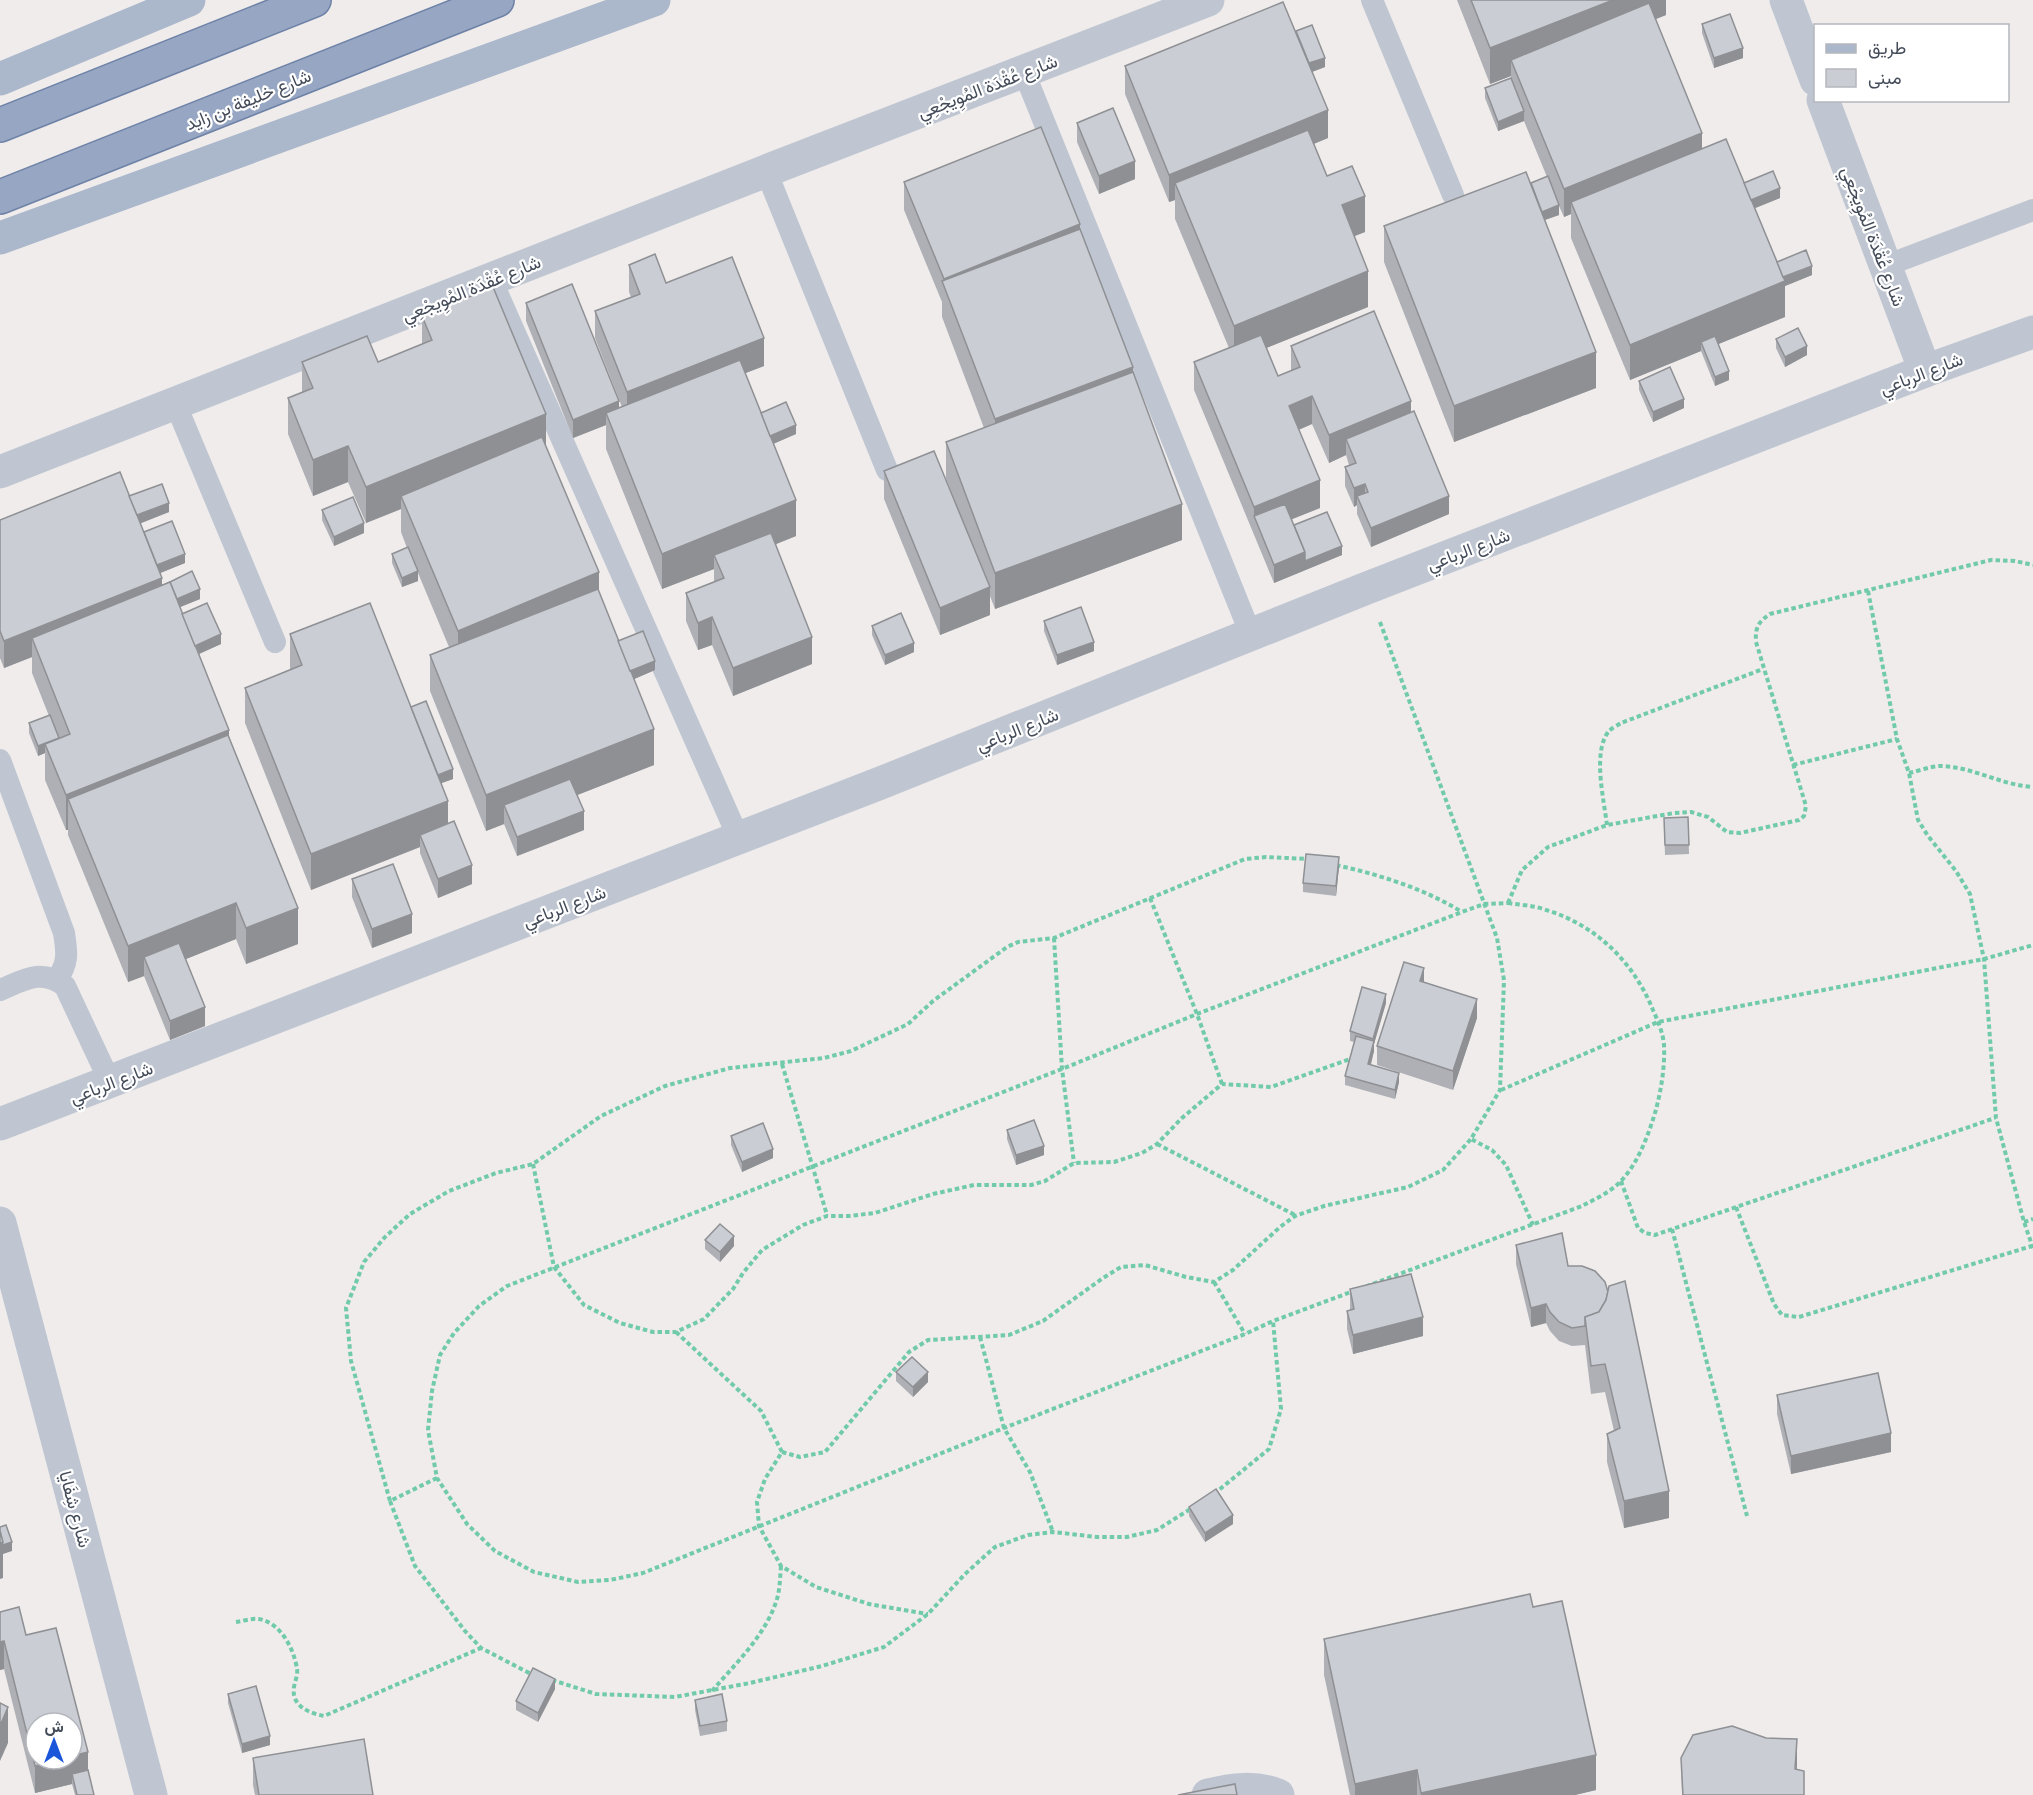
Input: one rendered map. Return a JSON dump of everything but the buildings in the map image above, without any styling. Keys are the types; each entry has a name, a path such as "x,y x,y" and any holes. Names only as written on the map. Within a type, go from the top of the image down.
{"highway":[{"path":"0,125 314,0"},
{"name":"شارع خليفة بن زايد","path":"0,197 497,0"}],"main road":[{"path":"0,79 189,0"},
{"path":"0,238 654,0"}],"street":[{"name":"شارع عُقْدَة المُوِيجْعِي","path":"0,472 176,405 766,171 1209,0"},
{"path":"1786,0 1814,77"},
{"name":"شارع عُقْدَة المُوِيجْعِي","path":"1824,102 1925,371"},
{"name":"شارع الرباعي","path":"0,1124 739,839 1367,588 1925,371 2033,332"},
{"name":"شارع شِفَايا","path":"0,1223 151,1795"},
{"path":"1208,1795 1226,1790 1249,1788 1278,1795"}],"lane":[{"path":"1372,0 1453,195"},
{"path":"1024,72 1251,635"},
{"path":"766,171 887,470"},
{"path":"1885,266 2033,210"},
{"path":"491,279 739,839"},
{"path":"176,405 275,642"},
{"path":"0,760 64,933 67,961 57,980"},
{"path":"0,990 31,977 44,976 57,980 65,986 110,1082"}],"path":[{"path":"1508,903 1522,870 1548,847 1607,825 1691,812 1708,817 1727,832 1740,833 1798,820 1804,816 1806,806 1756,642 1755,631 1760,621 1770,614 1991,560 2015,561 2033,565"},
{"path":"676,1332 761,1411 782,1452 800,1457 825,1452 909,1352 928,1340 1009,1335 1043,1321 1103,1278 1121,1268 1145,1265 1186,1277 1214,1282 1233,1270 1295,1216 1324,1206 1408,1187 1443,1170 1471,1139 1500,1090 1504,980 1497,938 1367,588"},
{"path":"1737,1207 1774,1304 1782,1315 1798,1317 2033,1247 1996,1118 1984,959 1970,894 1918,820 1909,773 1897,739 1868,591"},
{"path":"1607,825 1600,749 1609,731 1621,723 1763,669"},
{"path":"1793,765 1897,739"},
{"path":"1909,773 1939,766 1962,769 2021,786 2033,787"},
{"path":"540,1677 528,1674 481,1648 465,1631 415,1566 390,1501 351,1361 346,1308 364,1262 386,1237 410,1214 449,1191 496,1173 533,1164 601,1116 665,1086 730,1068 824,1059 851,1051 899,1029 908,1024 933,1001 1007,947 1018,942 1054,938 1245,859 1266,857 1312,860"},
{"path":"1331,864 1369,873 1436,896 1462,912"},
{"path":"1150,897 1197,1014 1222,1084"},
{"path":"1508,903 1543,909 1578,923 1606,942 1629,964 1646,992 1664,1045 1660,1095 1650,1131 1638,1156 1621,1181 1582,1206 1272,1321 1245,1334 643,1573 610,1580 578,1582 534,1572 495,1551 467,1524 437,1478 428,1430 432,1391 440,1356 454,1333 479,1306 507,1287 1197,1014 1462,912 1484,904 1508,903"},
{"path":"1054,938 1062,1069 1074,1163"},
{"path":"1500,1090 1658,1022 1984,959 2033,945"},
{"path":"533,1164 554,1268 584,1305 620,1323 653,1332 676,1332 704,1319 733,1289 762,1250 803,1225 827,1216 875,1213 933,1194 974,1185 1031,1185 1045,1181 1074,1163 1114,1162 1142,1153 1157,1144 1182,1118 1222,1084 1271,1087 1350,1059"},
{"path":"782,1064 827,1216"},
{"path":"1621,1181 1638,1228 1654,1235 1996,1118"},
{"path":"1471,1139 1492,1150 1506,1165 1533,1225"},
{"path":"1157,1144 1295,1216"},
{"path":"2024,1222 2033,1219"},
{"path":"1672,1229 1747,1516"},
{"path":"1214,1282 1245,1334"},
{"path":"1205,1500 1269,1449 1281,1409 1272,1321"},
{"path":"980,1337 1004,1428 1030,1472 1053,1532"},
{"path":"782,1452 765,1479 757,1502 759,1526 781,1566 816,1587 869,1604 928,1614"},
{"path":"390,1501 437,1478"},
{"path":"551,1680 596,1694 675,1697 822,1666 884,1647 928,1614 965,1574 995,1547 1028,1535 1053,1532 1096,1537 1127,1537 1157,1530 1195,1506"},
{"path":"711,1691 763,1628 777,1599 781,1566"},
{"path":"236,1622 258,1618 273,1624 288,1643 297,1670 293,1691 297,1704 310,1714 324,1716 481,1648"}]}
